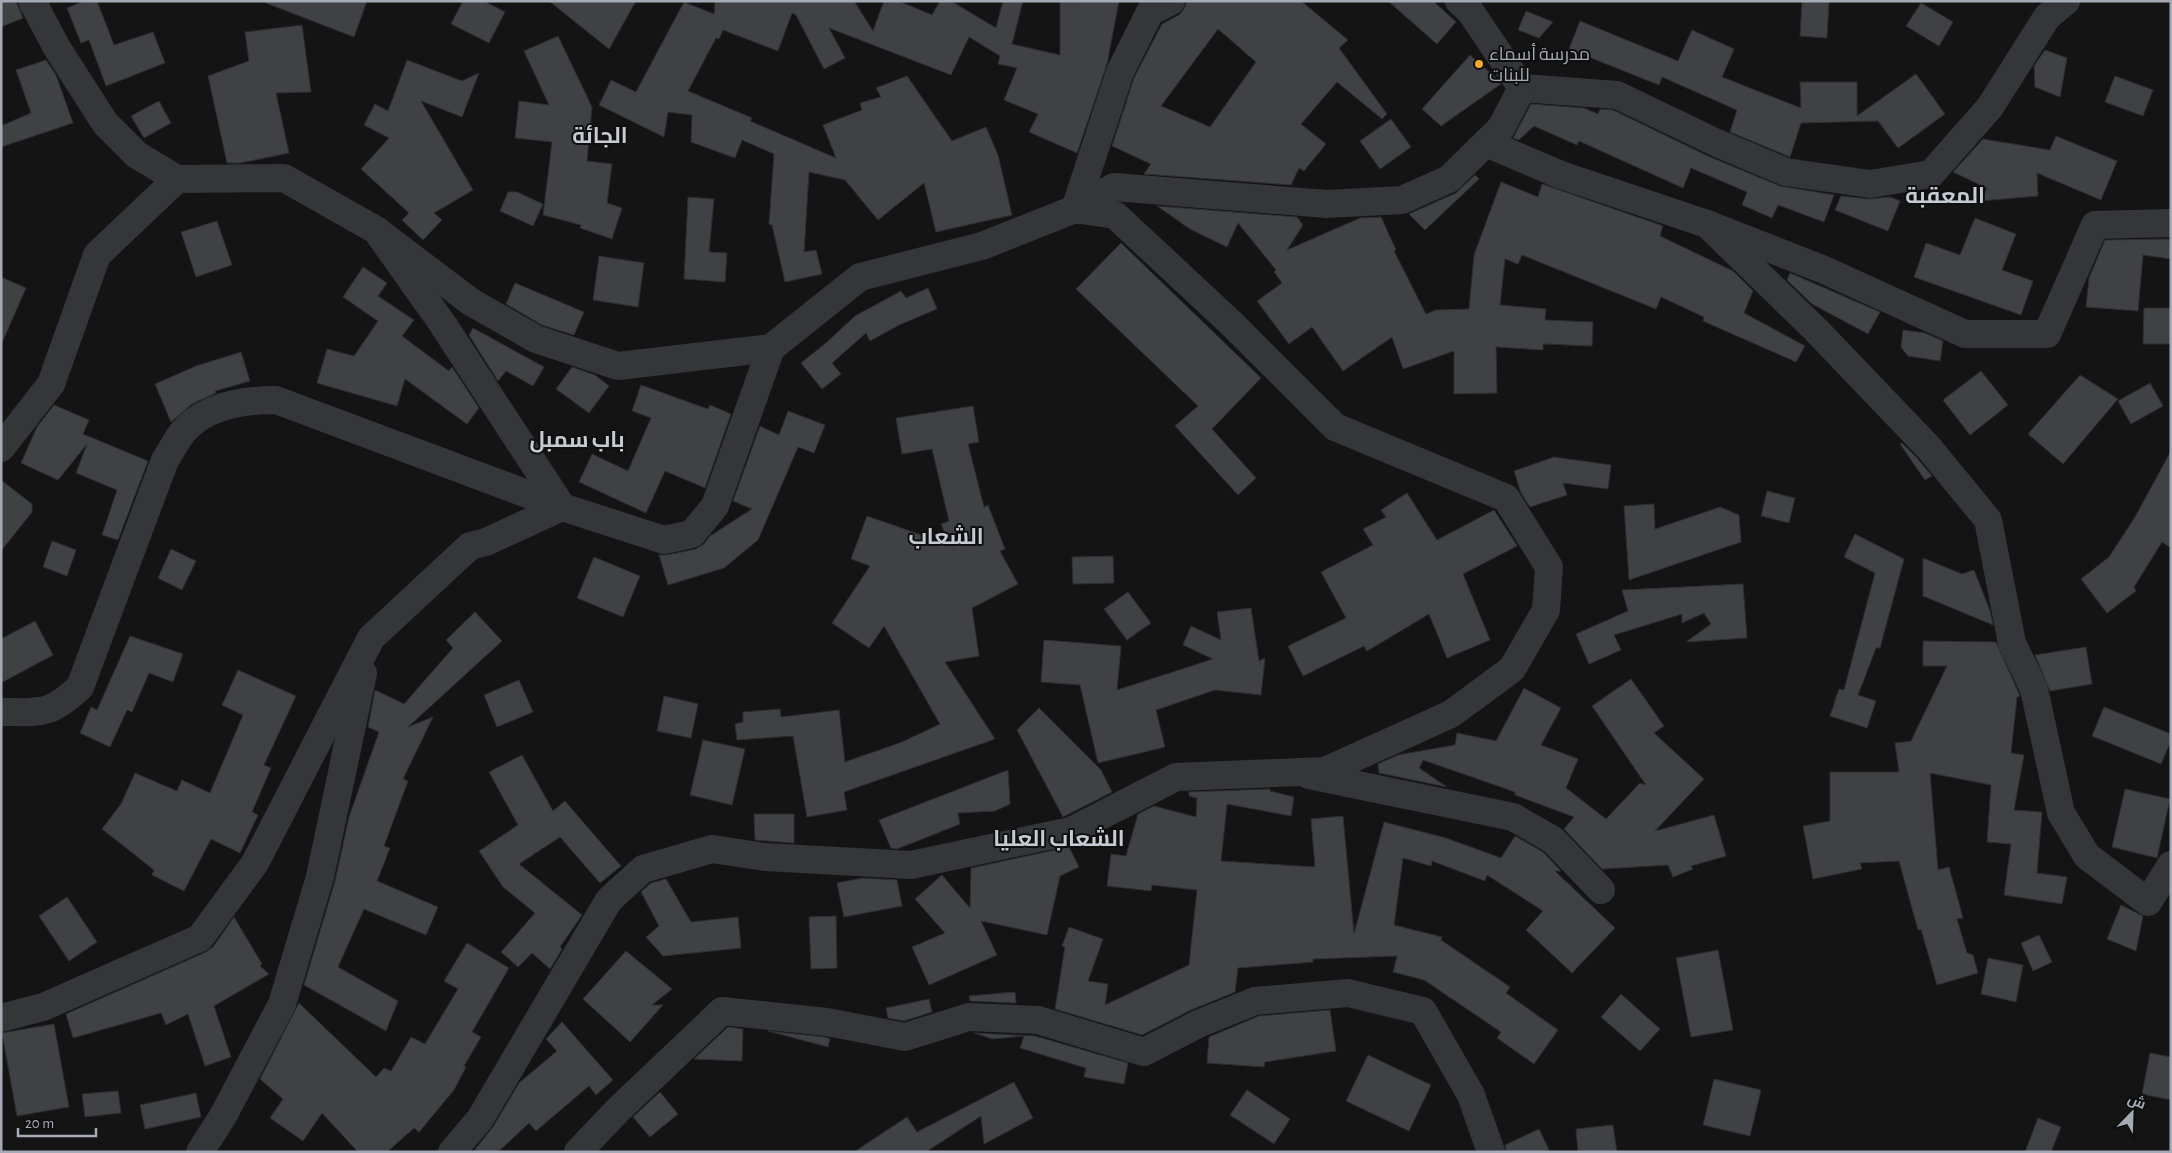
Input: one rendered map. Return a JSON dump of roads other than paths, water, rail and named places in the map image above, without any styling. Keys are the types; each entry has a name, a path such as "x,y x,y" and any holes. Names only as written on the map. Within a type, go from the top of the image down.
{"street":[{"path":"32,1 57,48 105,123 137,155 177,179 284,178 376,230 479,307 536,339 618,366 771,348 860,277 982,246 1075,210 1114,187 1327,204 1402,200 1449,179 1501,128 1522,88"},
{"path":"1075,210 1120,72 1150,12 1171,1"},
{"path":"1459,1 1470,11 1522,88"},
{"path":"1522,88 1617,95 1717,143 1786,172 1870,184 1931,174 1990,107 2047,17 2066,1"},
{"path":"1486,143 1561,175 1707,224 1822,269 1965,334 2047,334 2095,225 2171,223"},
{"path":"1,448 51,384 97,255 177,179"},
{"path":"452,1152 480,1119 609,900 643,869 712,849 765,857 911,865 1071,831 1176,777 1325,771 1451,714 1512,669 1546,610 1549,566 1506,498 1335,427 1232,324 1115,215 1075,210"},
{"path":"1707,224 1816,330 1922,441 1988,520 2012,643 2034,689 2061,813 2087,856 2148,902 2171,865"},
{"path":"376,230 442,322 562,507"},
{"path":"1,712 42,712 61,704 80,687 165,460 183,432 207,413 250,400 276,400 562,507 664,540 692,534 715,506 771,348"},
{"path":"1,1018 43,1007 200,938 255,863 371,638 470,546 486,542 562,507"},
{"path":"200,1152 223,1116 282,1004 320,877 371,638"},
{"path":"1292,772 1456,807 1513,817 1554,840 1601,890"},
{"path":"578,1152 618,1110 722,1011 827,1022 905,1037 969,1017 1038,1020 1144,1052 1198,1024 1255,1001 1348,993 1423,1011 1471,1095 1491,1152"}],"place":[{"name":"مدرسة أسماء للبنات","path":"1479,64"}],"district":[{"name":"الجائة","path":"600,135"},
{"name":"المعقبة","path":"1945,195"},
{"name":"باب سمبل","path":"577,439"},
{"name":"الشعاب","path":"946,536"},
{"name":"الشعاب العليا","path":"1059,838"}]}
